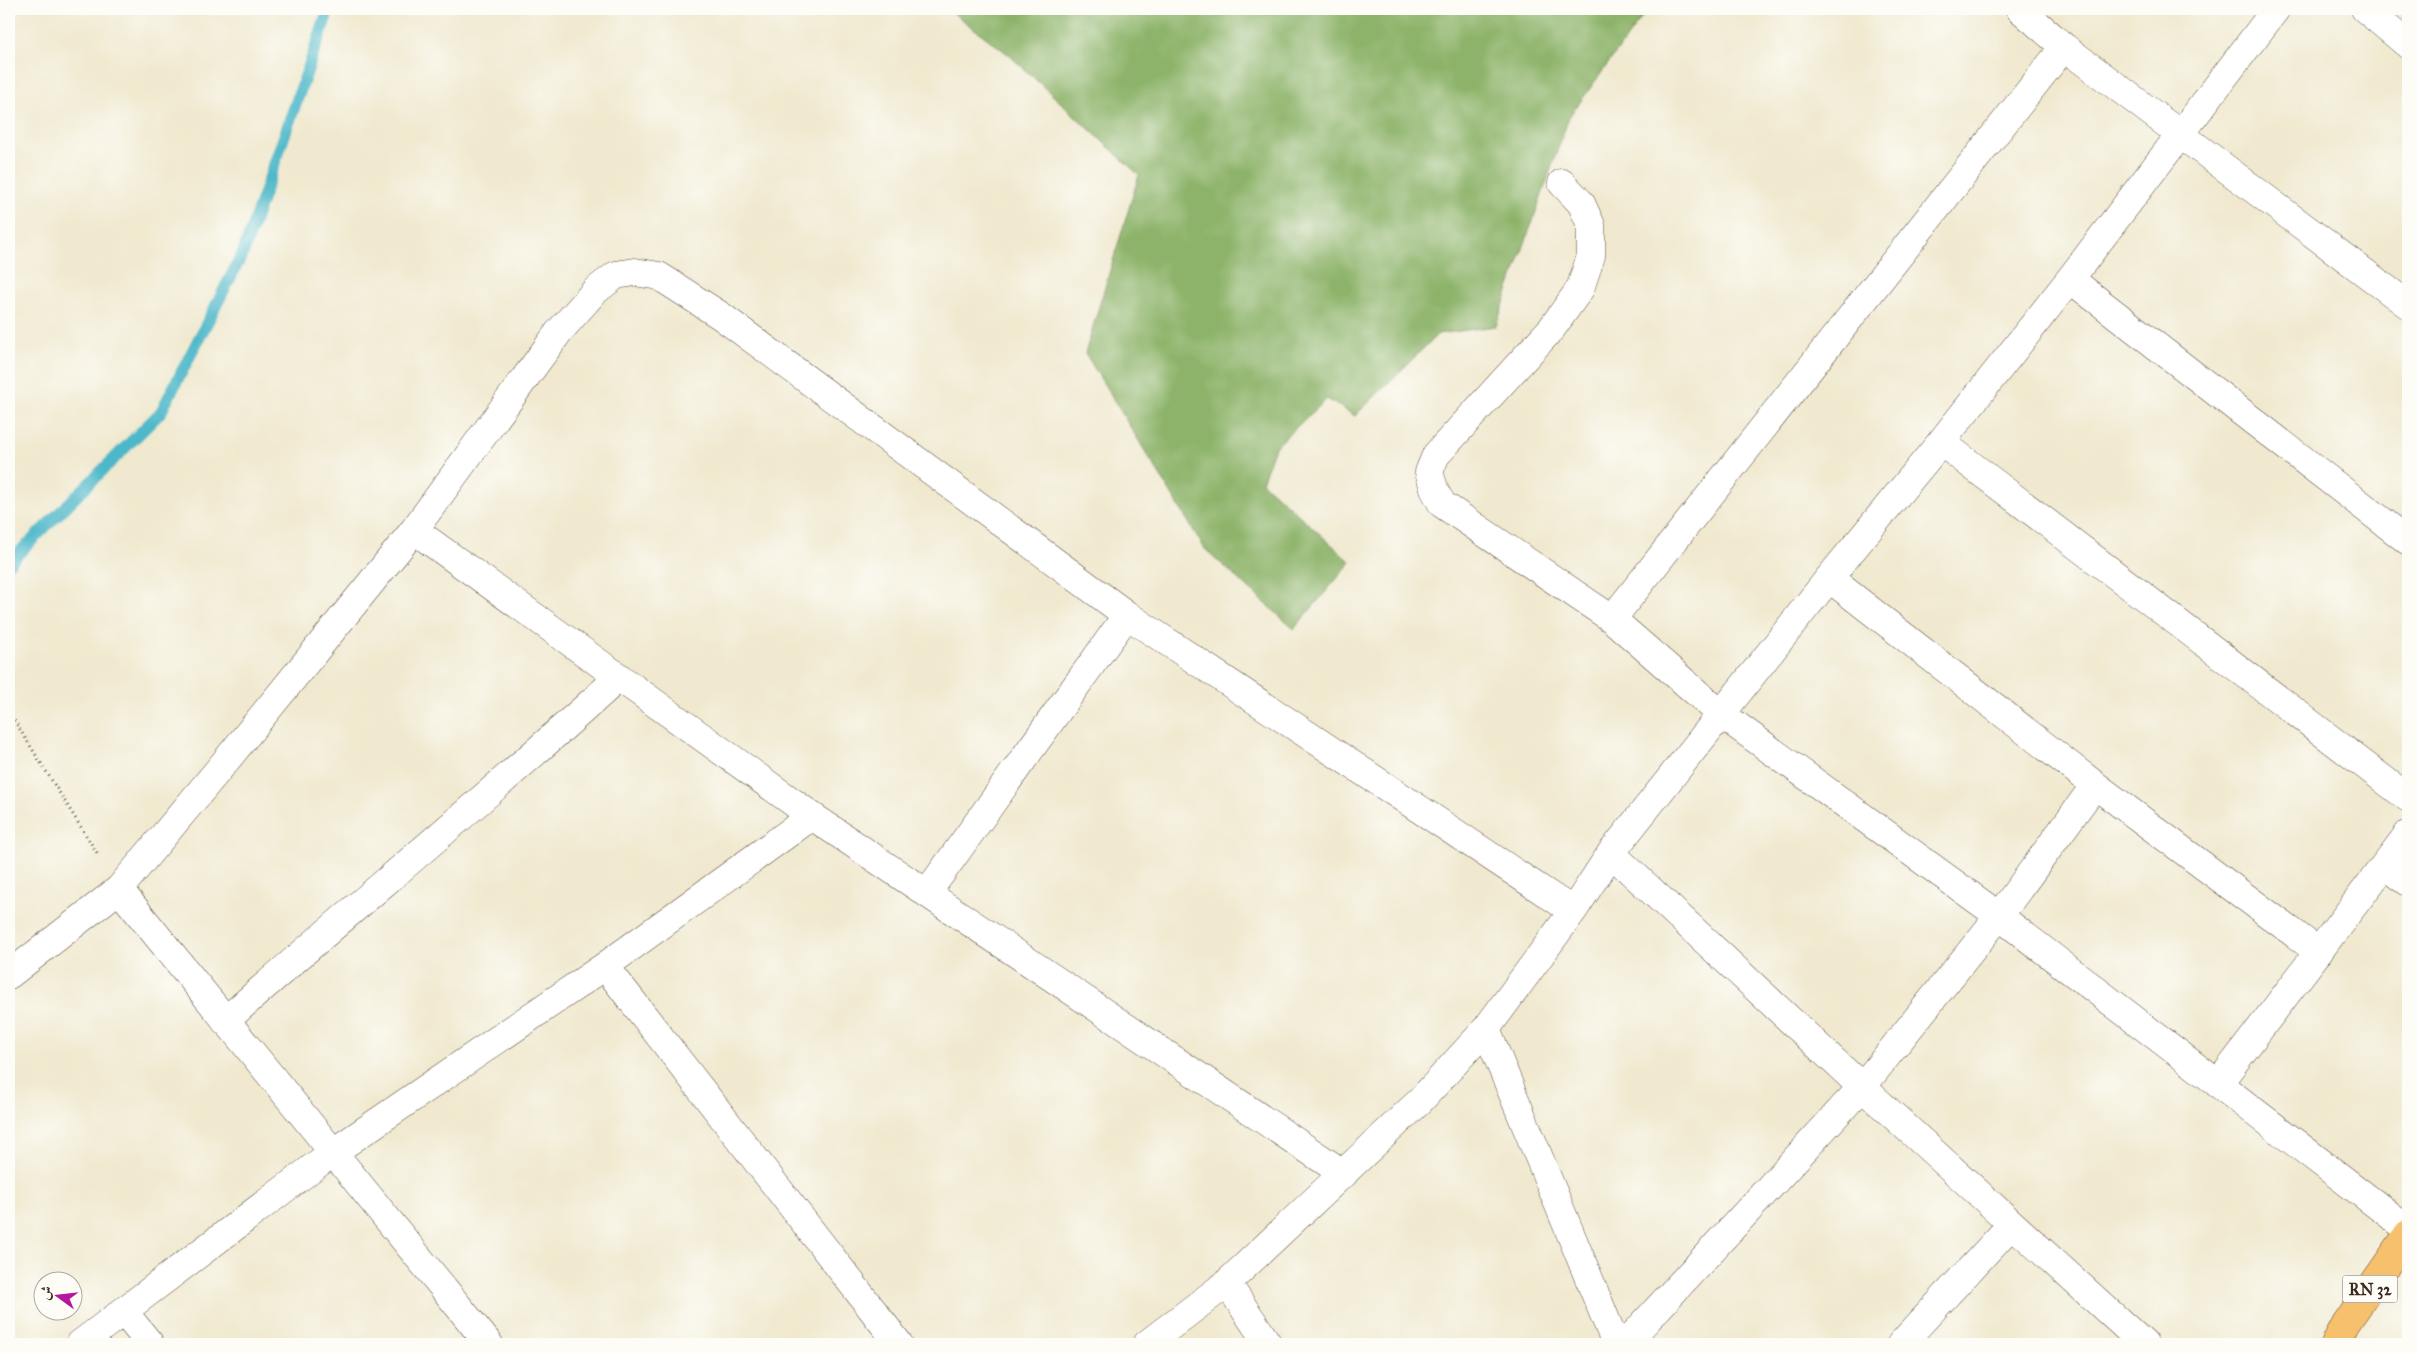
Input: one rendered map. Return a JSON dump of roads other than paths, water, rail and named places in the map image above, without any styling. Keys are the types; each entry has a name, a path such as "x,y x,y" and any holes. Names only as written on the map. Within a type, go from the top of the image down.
{"main road":[{"name":"RN 32","path":"2335,1344 2346,1323 2408,1234"}],"street":[{"path":"2020,9 2064,47 2181,132 2408,305"},
{"path":"1147,1344 1227,1283 1420,1101 1486,1029 1573,911 1611,853 2070,279 2276,9"},
{"path":"2365,9 2408,45"},
{"path":"1612,619 2064,47"},
{"path":"1562,183 1580,204 1591,225 1591,256 1580,289 1552,328 1436,455 1429,472 1435,492 1442,504 1612,619 1721,714 1999,916 2408,1229"},
{"path":"9,975 119,889 414,530 558,333 594,291 616,275 635,272 659,276 720,316 1127,614 1573,911"},
{"path":"2070,279 2408,540"},
{"path":"1941,442 2408,798"},
{"path":"414,530 812,816 1344,1174"},
{"path":"1829,578 2095,786 2318,952"},
{"path":"927,893 1127,614"},
{"path":"226,1021 302,953 402,869 619,677"},
{"path":"1625,1344 1862,1087 1999,916 2095,786"},
{"path":"80,1344 332,1153 605,966 812,816"},
{"path":"2218,1084 2408,834"},
{"path":"1611,853 1862,1087 2144,1344"},
{"path":"2385,865 2408,882"},
{"path":"119,889 489,1344"},
{"path":"605,966 899,1344"},
{"path":"1486,1029 1616,1344"},
{"path":"1901,1344 2012,1224"},
{"path":"1227,1283 1268,1344"},
{"path":"124,1312 150,1344"}],"waterway":[{"path":"9,563 161,412 243,253 329,9"}]}
